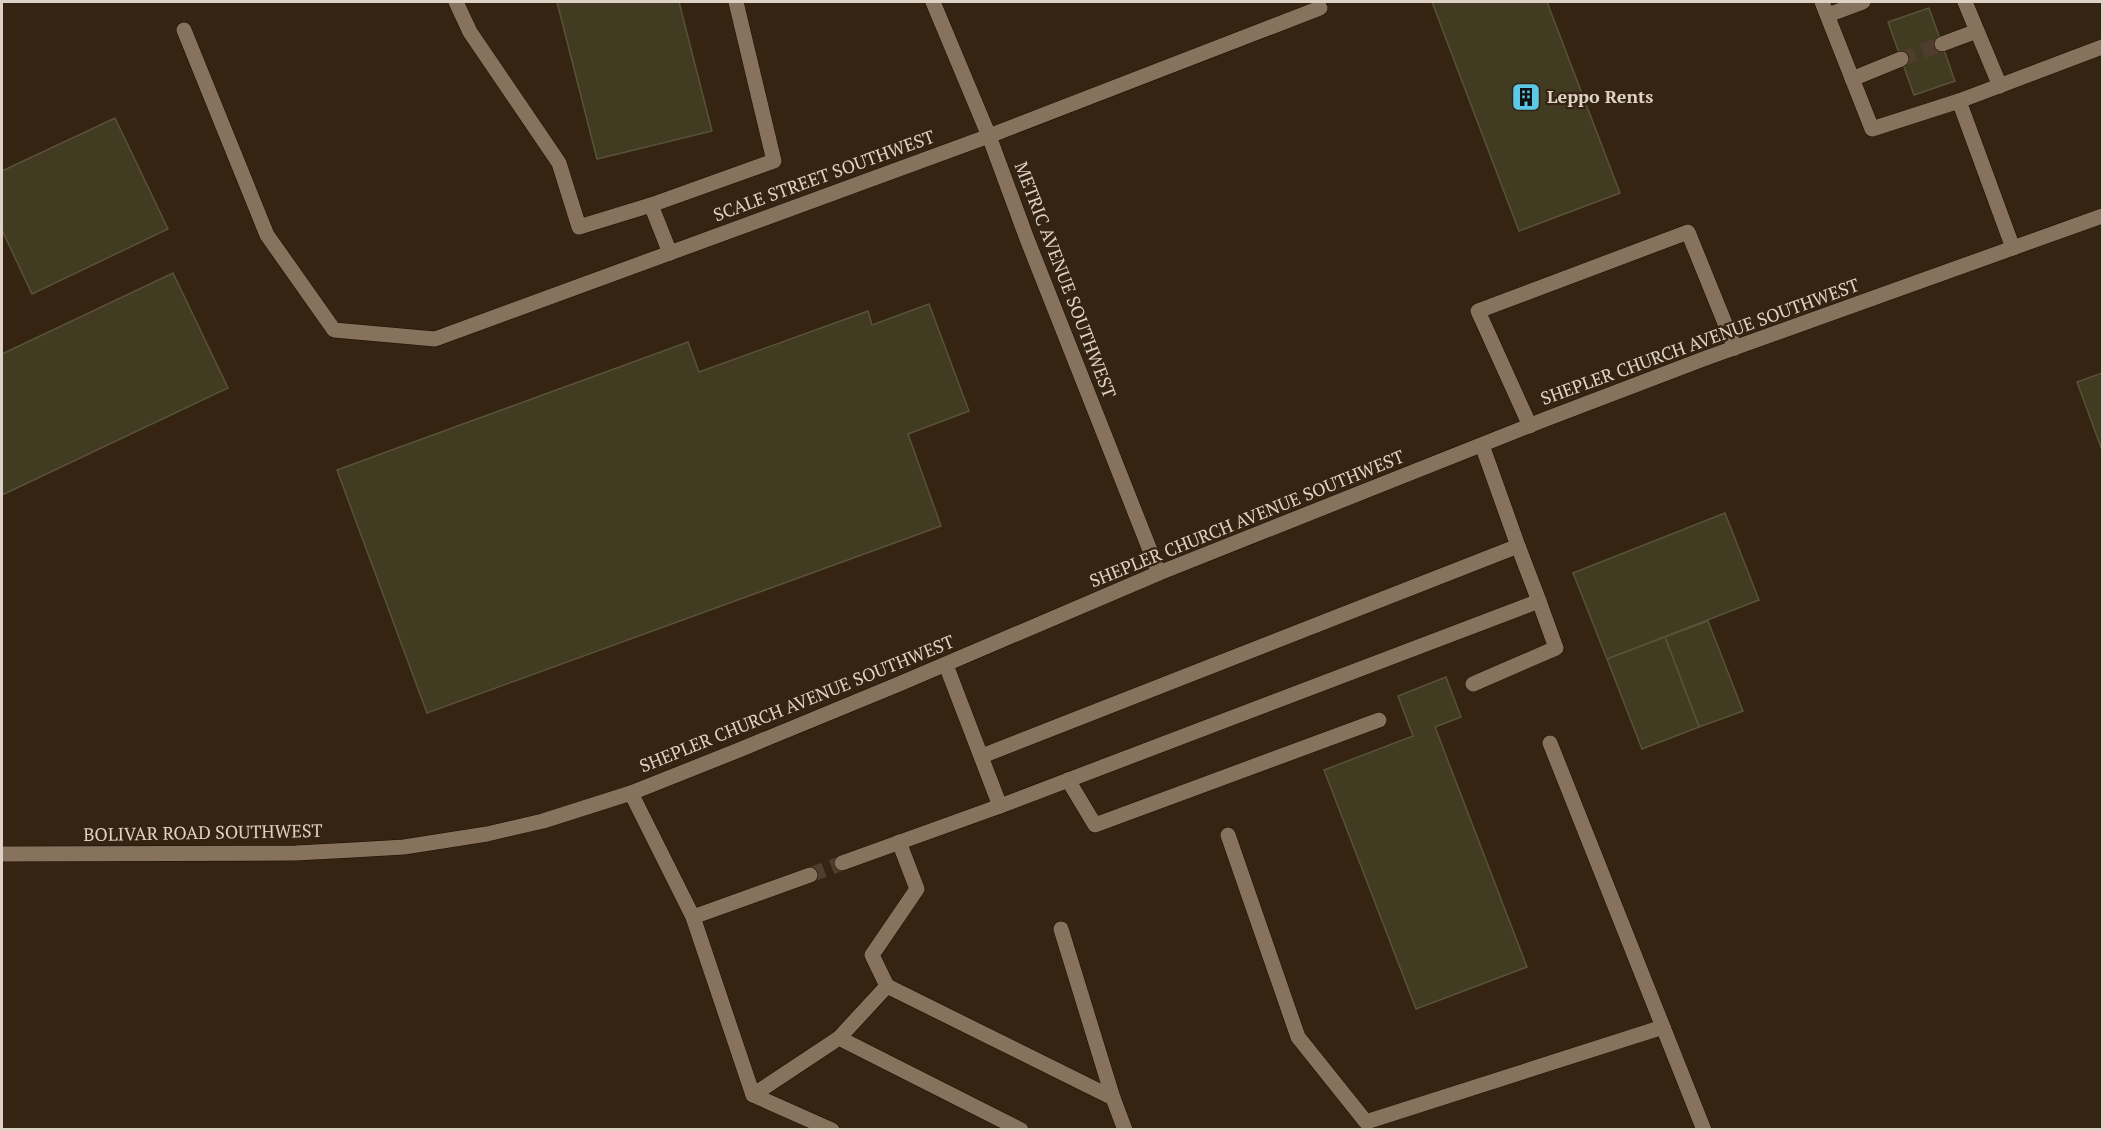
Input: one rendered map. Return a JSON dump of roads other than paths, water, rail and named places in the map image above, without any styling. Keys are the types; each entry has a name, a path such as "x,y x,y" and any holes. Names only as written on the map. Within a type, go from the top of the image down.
{"street":[{"path":"456,2 470,32 560,163 579,227 651,205 774,161 736,2"},
{"name":"METRIC AVENUE SOUTHWEST","path":"933,2 989,136 1031,250 1159,573"},
{"path":"1863,2 1825,8 1872,129 1959,102 2103,47"},
{"path":"1965,2 2000,86"},
{"name":"SCALE STREET SOUTHWEST","path":"184,30 267,235 334,330 435,339 989,136 1320,8"},
{"path":"1942,44 1977,31"},
{"path":"1852,79 1900,59"},
{"path":"1959,102 2013,248"},
{"path":"651,205 670,253"},
{"name":"SHEPLER CHURCH AVENUE SOUTHWEST","path":"404,847 488,834 543,821 630,793 946,665 1159,573 1530,426 1735,348 2103,216"},
{"path":"1530,426 1478,311 1688,232 1735,348"},
{"path":"1473,684 1556,648 1482,445"},
{"path":"982,756 1518,546"},
{"path":"842,863 1000,806 1539,601"},
{"path":"946,665 1000,806"},
{"path":"1068,780 1095,825 1379,720"},
{"path":"1550,743 1704,1130"},
{"path":"630,793 693,917 753,1095 832,1130"},
{"path":"1228,835 1298,1037 1366,1122 1663,1027"},
{"path":"899,842 917,889 872,955 887,986 1113,1098"},
{"name":"BOLIVAR ROAD SOUTHWEST","path":"2,854 296,853 404,847"},
{"path":"693,917 810,875"},
{"path":"1061,929 1125,1130"},
{"path":"753,1095 839,1038 887,986"},
{"path":"839,1038 1021,1130"}],"tunnel":[{"path":"1901,59 1942,44"},
{"path":"810,875 842,863"}],"place":[{"name":"Leppo Rents","path":"1526,97"}]}
